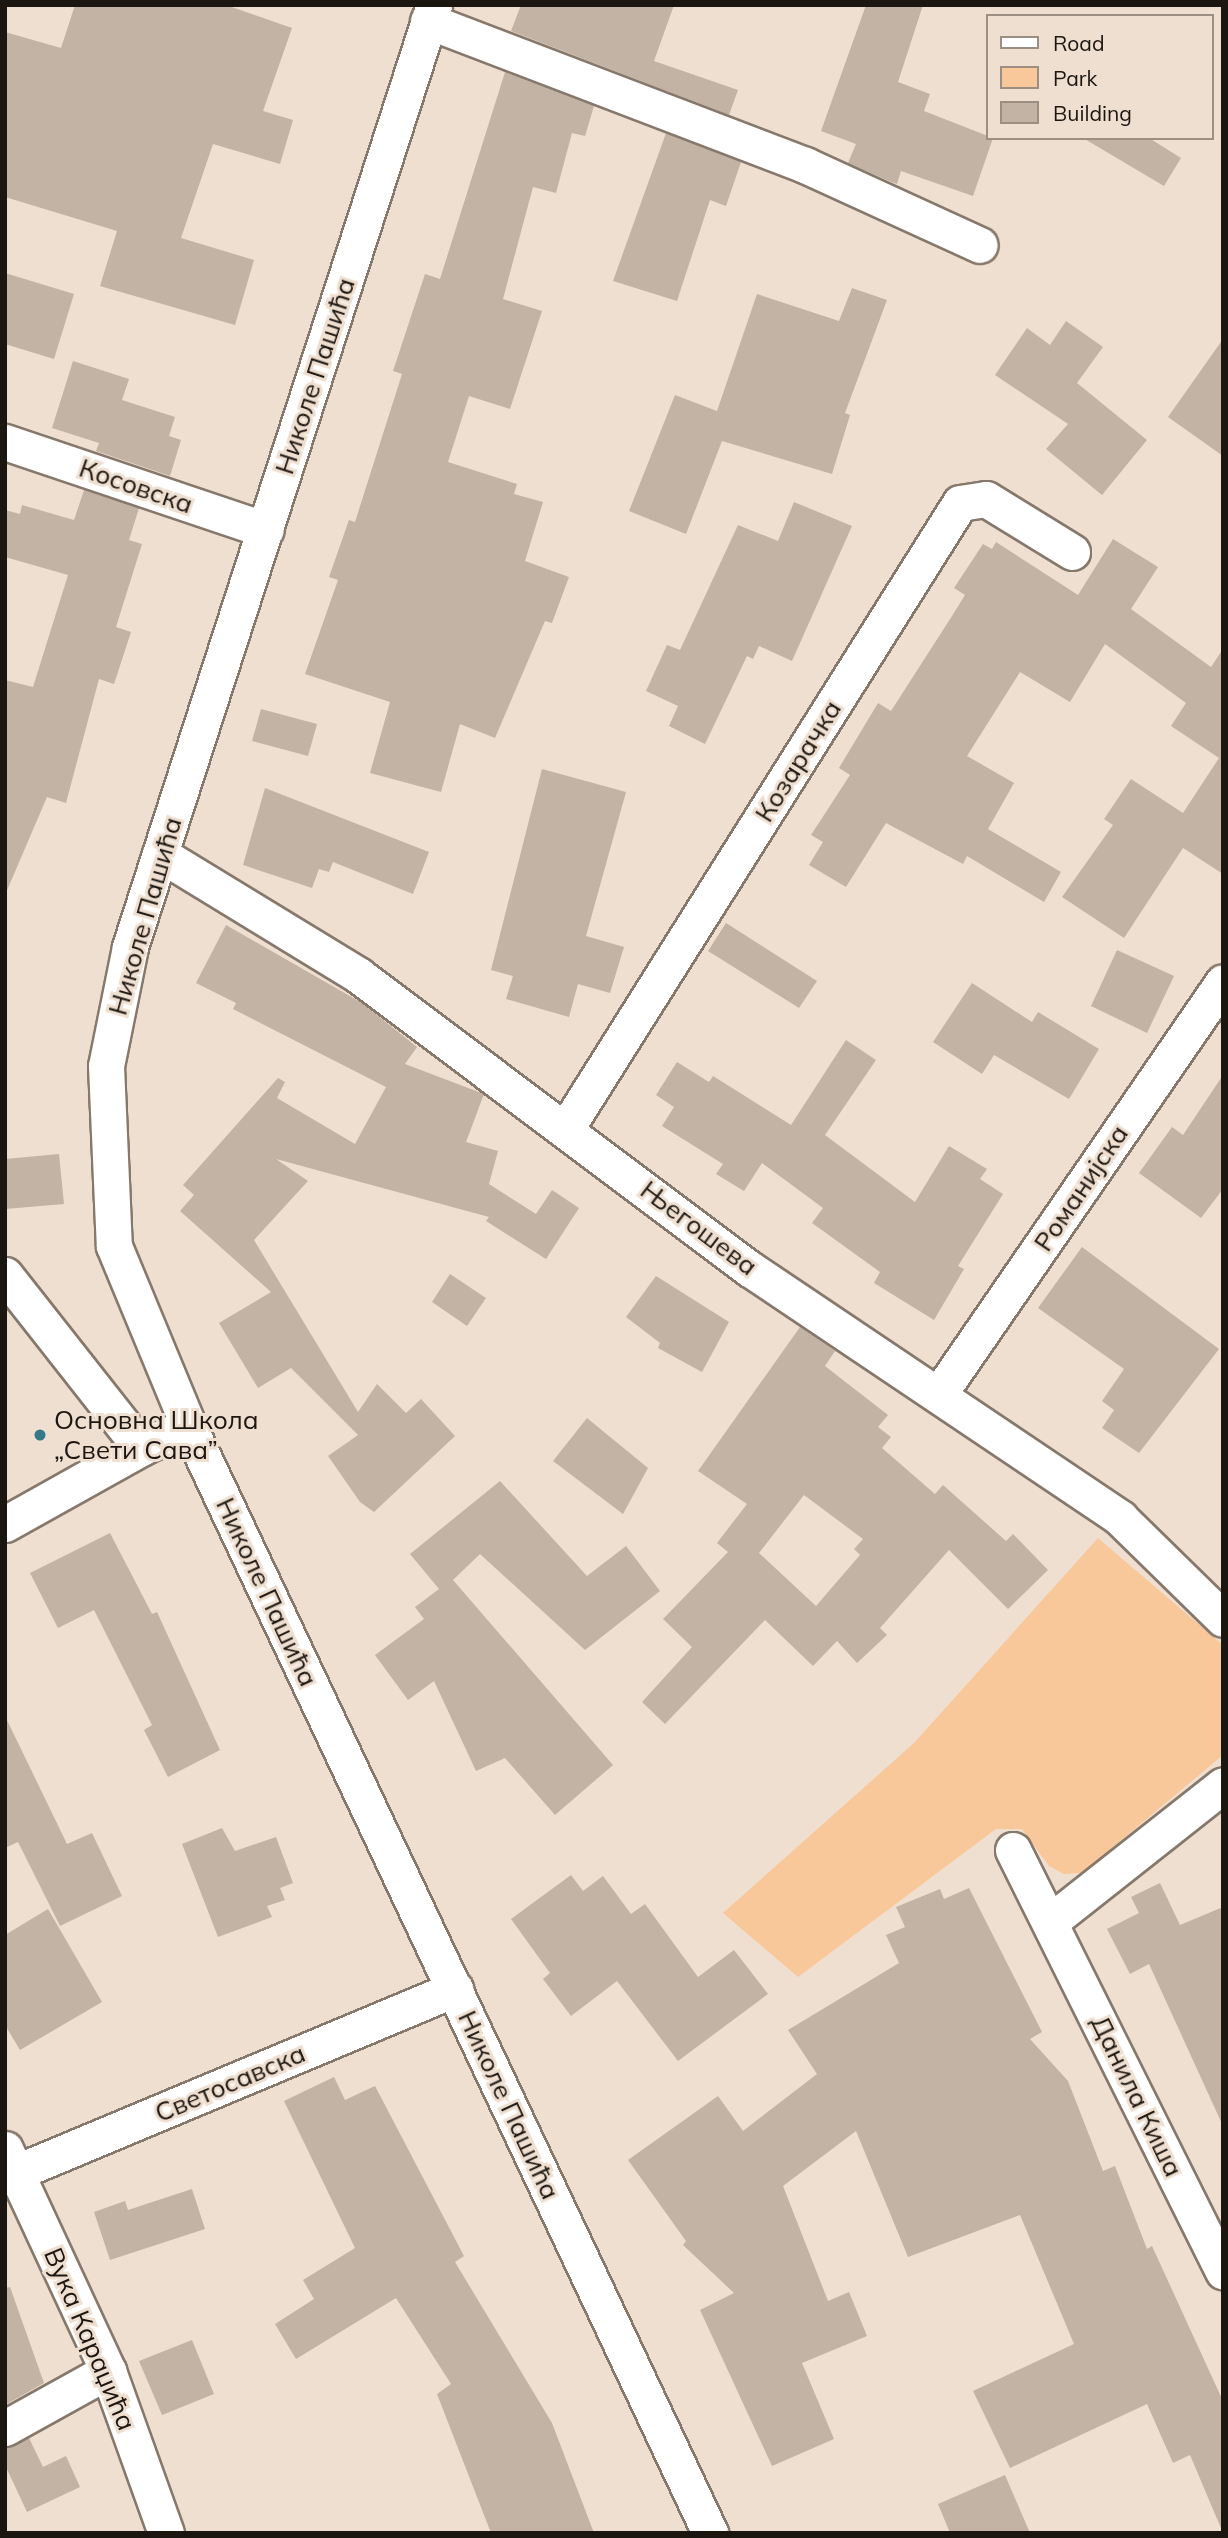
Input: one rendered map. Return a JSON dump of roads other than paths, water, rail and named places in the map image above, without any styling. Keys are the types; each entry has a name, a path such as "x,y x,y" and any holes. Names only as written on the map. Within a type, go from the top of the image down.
{"street":[{"path":"431,13 805,165 981,245"},
{"name":"Николе Пашића","path":"431,13 131,947 106,1066 114,1246 188,1425 710,2533"},
{"name":"Косовска","path":"5,442 266,530"},
{"name":"Козарачка","path":"567,1127 960,503 986,499 1072,552"},
{"name":"Његошева","path":"160,854 358,975 567,1127 750,1269 1120,1518 1223,1619"},
{"name":"Романијска","path":"939,1395 1223,982"},
{"path":"5,1275 141,1448"},
{"path":"5,1524 141,1448 188,1425"},
{"path":"1051,1921 1223,1785"},
{"name":"Данила Киша","path":"1013,1850 1051,1921 1223,2272"},
{"name":"Светосавска","path":"9,2166 454,1989"},
{"name":"Вука Караџића","path":"9,2166 108,2371 166,2533"},
{"path":"5,2428 108,2371"}],"place":[{"name":"Основна Школа „Свети Сава”","path":"40,1435"}]}
